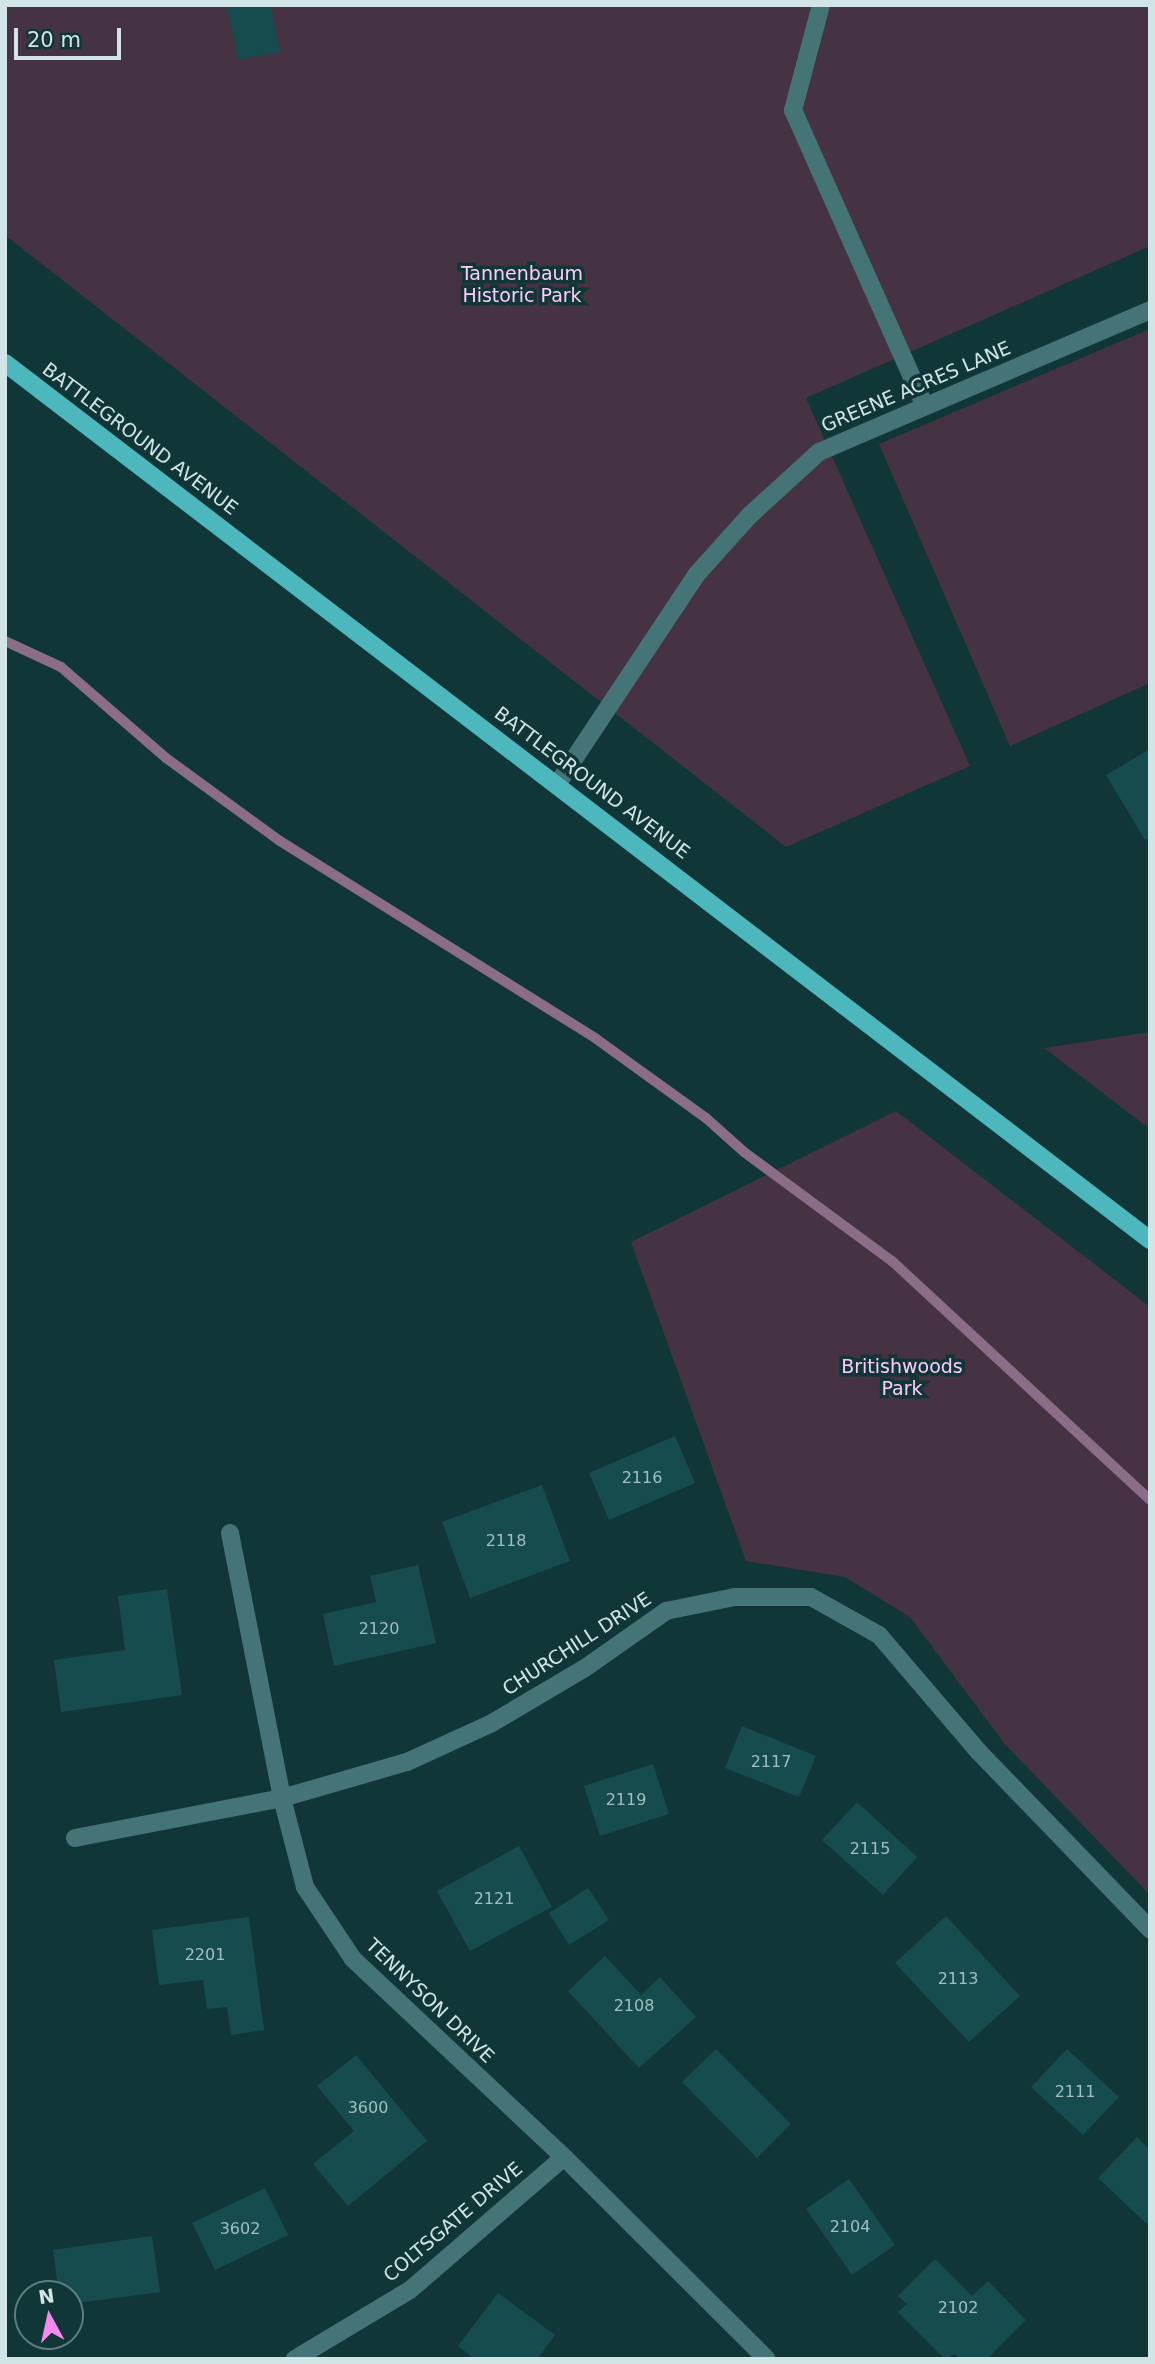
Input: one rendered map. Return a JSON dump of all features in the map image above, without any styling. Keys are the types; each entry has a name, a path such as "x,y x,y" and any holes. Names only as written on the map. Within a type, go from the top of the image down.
{"main road":[{"name":"BATTLEGROUND AVENUE","path":"5,363 558,783 1150,1240"}],"street":[{"path":"821,5 793,110 925,406"},
{"name":"GREENE ACRES LANE","path":"558,783 697,573 749,516 819,452 1150,310"},
{"name":"TENNYSON DRIVE","path":"230,1533 282,1798 305,1887 353,1959 564,2157 767,2359"},
{"name":"CHURCHILL DRIVE","path":"75,1838 282,1798 407,1762 492,1723 585,1668 666,1611 735,1597 811,1597 879,1634 978,1751 1150,1929"},
{"name":"COLTSGATE DRIVE","path":"295,2359 410,2290 564,2157"}],"green space":[{"name":"Tannenbaum Historic Park","path":"5,5 1150,5 1150,246 806,398 970,766 786,847 5,235"},
{"path":"1150,329 1150,683 1010,746 879,444"},
{"path":"1150,1032 1150,1129 1044,1048"},
{"name":"Britishwoods Park","path":"896,1111 1150,1307 1150,1895 1004,1743 910,1617 845,1577 746,1561 631,1242"}],"building":[{"path":"227,5 271,5 280,52 238,60"},
{"path":"1150,749 1150,838 1145,840 1106,775"},
{"path":"675,1436 695,1483 609,1520 589,1473"},
{"path":"542,1485 570,1561 470,1598 442,1522"},
{"path":"418,1565 436,1643 334,1666 323,1614 376,1602 370,1576"},
{"path":"167,1589 182,1695 61,1712 54,1660 125,1650 118,1596"},
{"path":"742,1726 816,1756 799,1797 725,1768"},
{"path":"653,1764 669,1814 600,1836 584,1786"},
{"path":"857,1802 917,1857 883,1895 822,1840"},
{"path":"519,1846 552,1907 470,1951 437,1891"},
{"path":"588,1888 609,1920 569,1945 549,1913"},
{"path":"946,1916 1020,1996 969,2042 895,1963"},
{"path":"249,1917 264,2030 231,2035 227,2007 207,2009 203,1980 159,1985 152,1930"},
{"path":"605,1956 641,1995 660,1977 696,2017 639,2068 568,1991"},
{"path":"716,2049 791,2124 757,2158 682,2082"},
{"path":"1067,2049 1119,2097 1083,2135 1031,2087"},
{"path":"356,2055 427,2141 348,2206 313,2164 354,2131 317,2086"},
{"path":"1137,2137 1150,2150 1150,2227 1098,2178"},
{"path":"849,2179 895,2245 852,2275 806,2209"},
{"path":"265,2188 288,2235 215,2270 192,2223"},
{"path":"152,2236 160,2292 84,2302 84,2280 57,2280 53,2250"},
{"path":"935,2259 972,2296 988,2281 1026,2320 987,2359 960,2359 955,2354 945,2359 898,2312 907,2304 898,2296"},
{"path":"498,2293 555,2335 537,2359 475,2359 458,2346"}],"waterway":[{"path":"5,641 61,667 166,758 280,841 595,1038 706,1118 744,1152 892,1261 1150,1500"}]}
